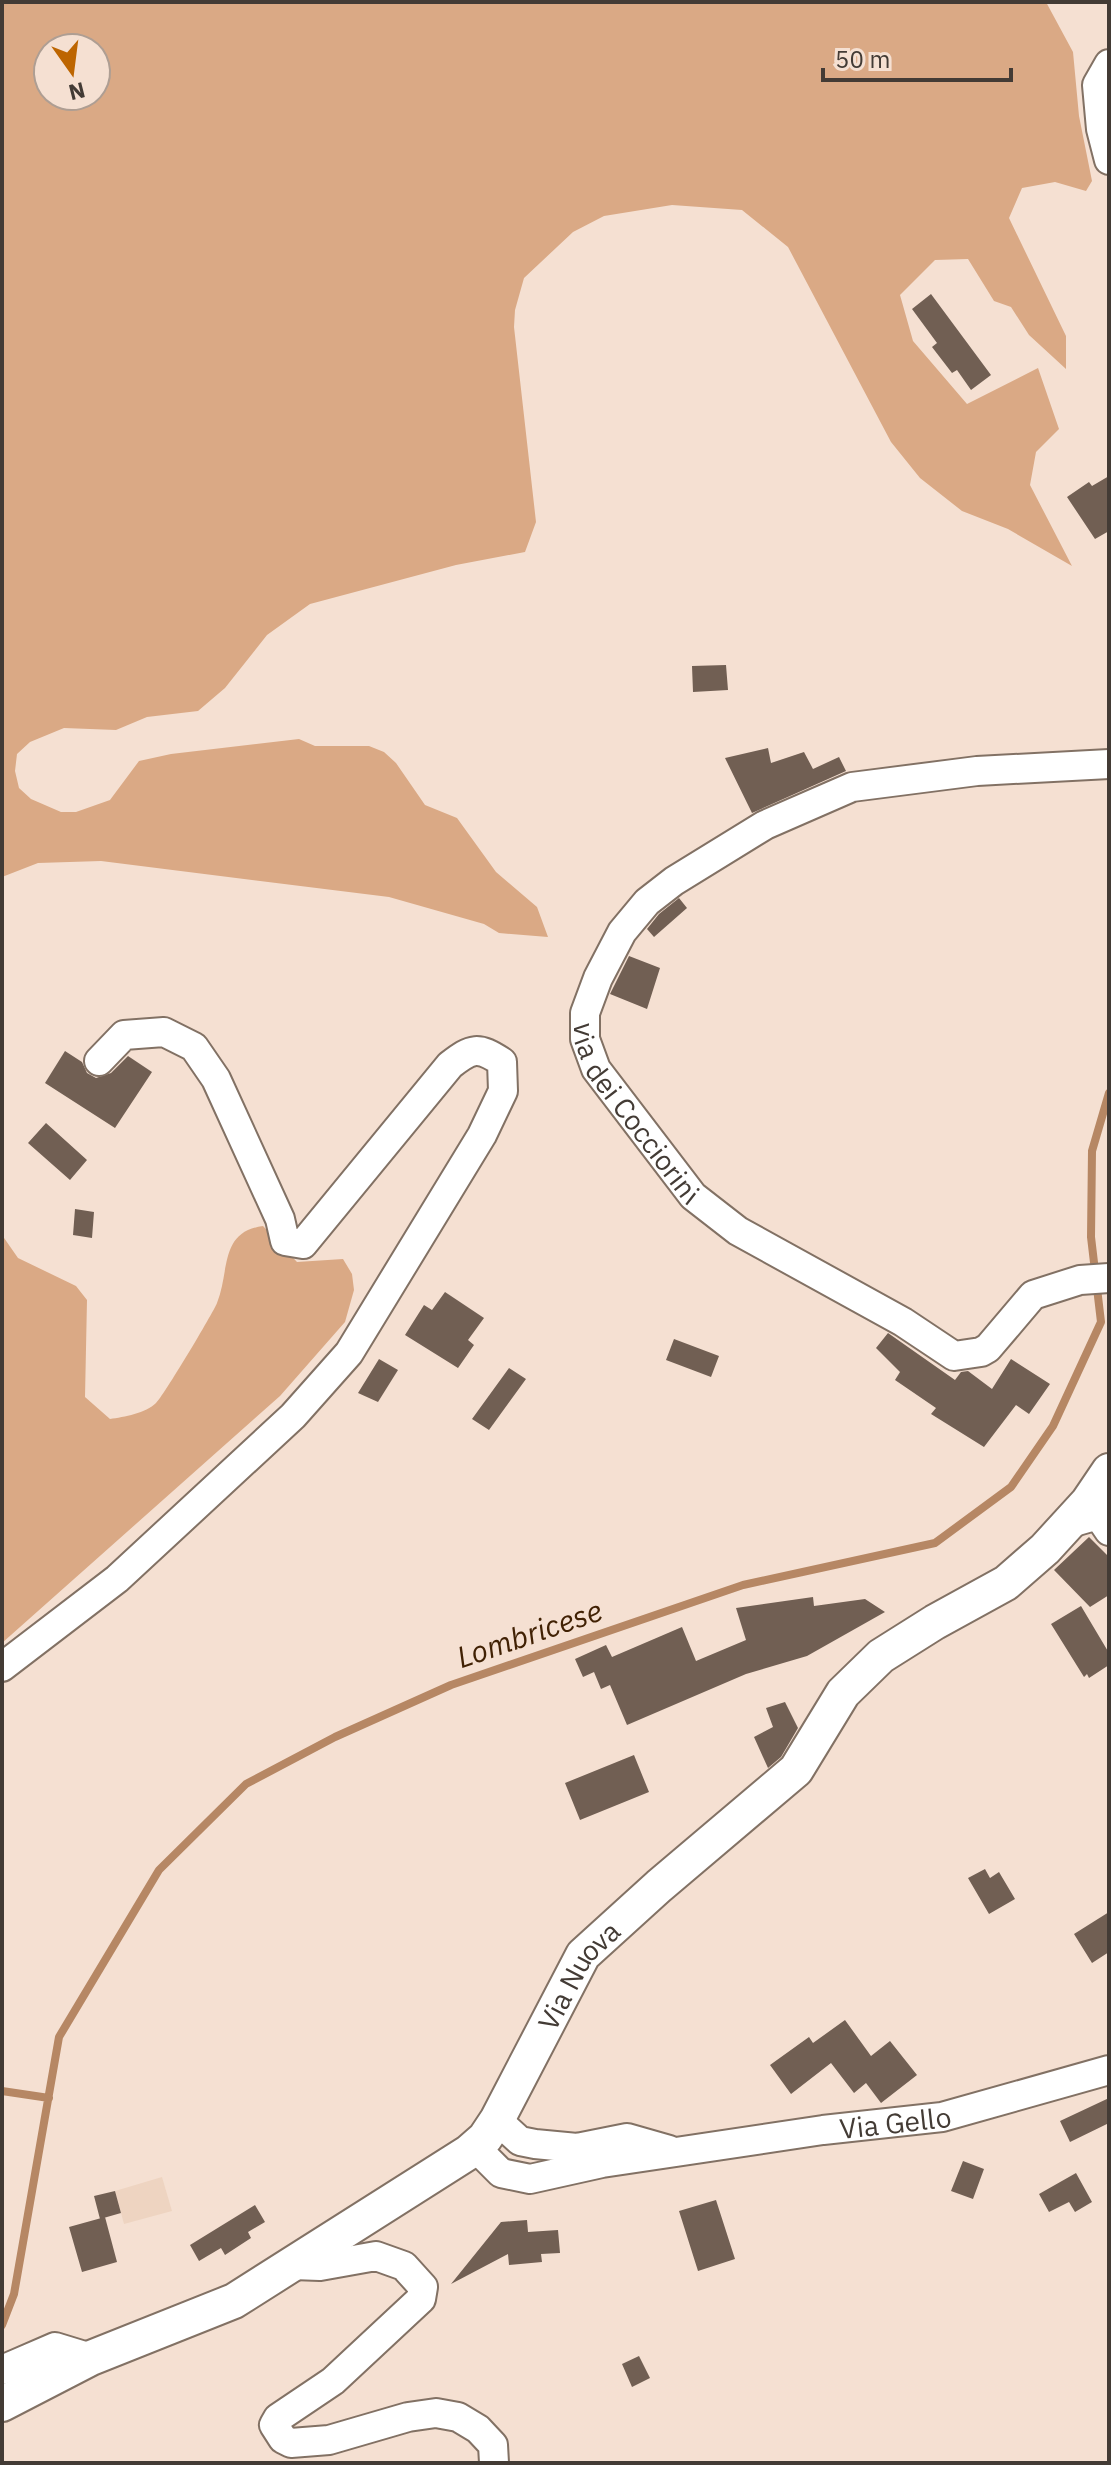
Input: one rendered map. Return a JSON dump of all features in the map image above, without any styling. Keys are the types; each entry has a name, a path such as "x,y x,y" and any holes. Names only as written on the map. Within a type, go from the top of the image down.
{"street":[{"path":"1109,64 1097,85 1101,129 1109,160"},
{"name":"via dei Cocciorini","path":"1098,1279 1033,1295 988,1348 954,1356 903,1322 738,1231 693,1196 596,1069 585,1039 585,1013 598,978 622,932 647,902 674,881 765,825 852,787 977,771 1109,764"},
{"path":"2,1667 117,1579 293,1416 349,1353 482,1135 503,1091 502,1062 486,1051 468,1051 450,1065 303,1244 285,1241 280,1219 216,1079 194,1047 164,1032 124,1035 99,1061"},
{"name":"Via Nuova","path":"2,2404 91,2358 234,2301 475,2147 497,2120 583,1955 796,1770 843,1693 881,1656 1006,1583 1045,1549 1088,1502 1109,1471"},
{"path":"1067,1524 1098,1515 1109,1531"},
{"name":"Via Gello","path":"475,2147 501,2173 530,2179 568,2169 823,2130 942,2117 1109,2070"},
{"name":"Via Gello","path":"497,2120 520,2141 535,2144 577,2148 627,2138 675,2153"},
{"path":"293,2265 320,2266 376,2256 404,2266 423,2287 421,2299 333,2381 278,2418 274,2425 283,2439 291,2443 329,2440 408,2417 436,2413 458,2417 478,2429 493,2445 494,2463"},
{"path":"2,2370 55,2347 91,2358"}],"shaded area":[{"path":"2,2 1046,2 1073,52 1079,116 1092,181 1086,191 1055,182 1022,188 1009,218 1066,336 1066,369 1029,335 1011,307 994,301 968,259 935,260 900,295 913,341 967,404 1038,368 1059,429 1036,452 1030,485 1072,566 1008,529 962,511 920,478 891,442 788,247 742,210 672,205 604,216 573,232 524,278 515,310 514,327 536,522 525,552 456,565 310,604 267,635 225,688 198,711 147,717 116,730 64,728 30,742 17,754 15,771 19,788 31,799 61,812 76,812 110,800 139,761 171,754 299,739 315,746 369,746 384,752 396,763 425,805 457,818 496,872 537,907 548,937 499,933 484,924 389,897 101,861 38,863 2,877"},
{"path":"263,1226 297,1262 343,1259 352,1274 354,1290 345,1322 280,1396 2,1643 2,1235 18,1258 76,1286 87,1300 85,1397 110,1419 128,1416 156,1403 217,1303 233,1245 239,1236"},
{"path":"162,2177 172,2211 124,2224 115,2191"}],"building":[{"path":"931,294 991,375 971,390 957,370 952,373 932,347 937,343 912,309"},
{"path":"1109,476 1109,531 1095,539 1067,497 1089,482 1092,486"},
{"path":"726,665 728,690 693,692 692,666"},
{"path":"768,748 771,763 804,752 813,769 839,757 846,771 752,813 725,758"},
{"path":"679,898 687,908 654,937 647,929 659,914"},
{"path":"629,956 660,968 647,1009 610,994"},
{"path":"65,1051 82,1062 87,1073 96,1078 111,1073 128,1056 152,1072 115,1128 45,1083"},
{"path":"46,1123 87,1160 70,1180 28,1143"},
{"path":"75,1209 94,1212 92,1238 73,1235"},
{"path":"445,1292 484,1318 468,1340 474,1345 458,1368 405,1335 424,1305 432,1310"},
{"path":"888,1333 955,1380 961,1372 968,1371 992,1389 1011,1359 1050,1384 1029,1414 1016,1405 984,1447 931,1414 936,1408 895,1380 900,1372 876,1348"},
{"path":"674,1339 719,1356 711,1377 666,1360"},
{"path":"379,1359 398,1370 378,1402 358,1393"},
{"path":"509,1368 526,1379 489,1430 472,1419"},
{"path":"1089,1537 1109,1557 1109,1595 1090,1607 1054,1570"},
{"path":"813,1597 814,1606 865,1599 885,1612 807,1656 746,1674 627,1725 610,1685 601,1689 594,1672 583,1677 575,1659 606,1645 612,1657 682,1627 696,1661 746,1640 736,1608"},
{"path":"1081,1606 1109,1653 1109,1665 1089,1678 1087,1674 1084,1677 1051,1624"},
{"path":"785,1702 798,1728 781,1757 768,1768 754,1737 773,1727 766,1708"},
{"path":"634,1755 649,1792 580,1820 565,1783"},
{"path":"985,1869 990,1878 999,1872 1015,1899 989,1914 968,1878"},
{"path":"1109,1912 1109,1952 1092,1963 1074,1934"},
{"path":"845,2020 871,2056 890,2041 917,2075 881,2103 866,2083 854,2093 831,2063 791,2094 770,2065 809,2037 813,2043"},
{"path":"1109,2098 1109,2123 1070,2142 1060,2121"},
{"path":"963,2161 984,2169 973,2199 951,2191"},
{"path":"1076,2173 1092,2202 1075,2212 1069,2202 1049,2212 1039,2194"},
{"path":"115,2191 121,2213 100,2219 94,2196"},
{"path":"716,2200 735,2259 698,2271 679,2211"},
{"path":"255,2205 265,2222 248,2232 251,2238 225,2255 221,2248 199,2261 190,2245"},
{"path":"105,2217 117,2262 82,2272 69,2227"},
{"path":"527,2220 528,2232 558,2230 560,2253 541,2254 542,2262 509,2265 508,2254 451,2284 501,2222"},
{"path":"639,2356 650,2378 632,2387 622,2364"}],"waterway":[{"name":"Lombricese","path":"2,2325 14,2294 59,2037 159,1870 246,1784 335,1737 451,1685 743,1585 935,1543 1011,1487 1053,1426 1101,1322 1091,1237 1092,1151 1109,1093"},
{"path":"2,2091 49,2098"}]}
